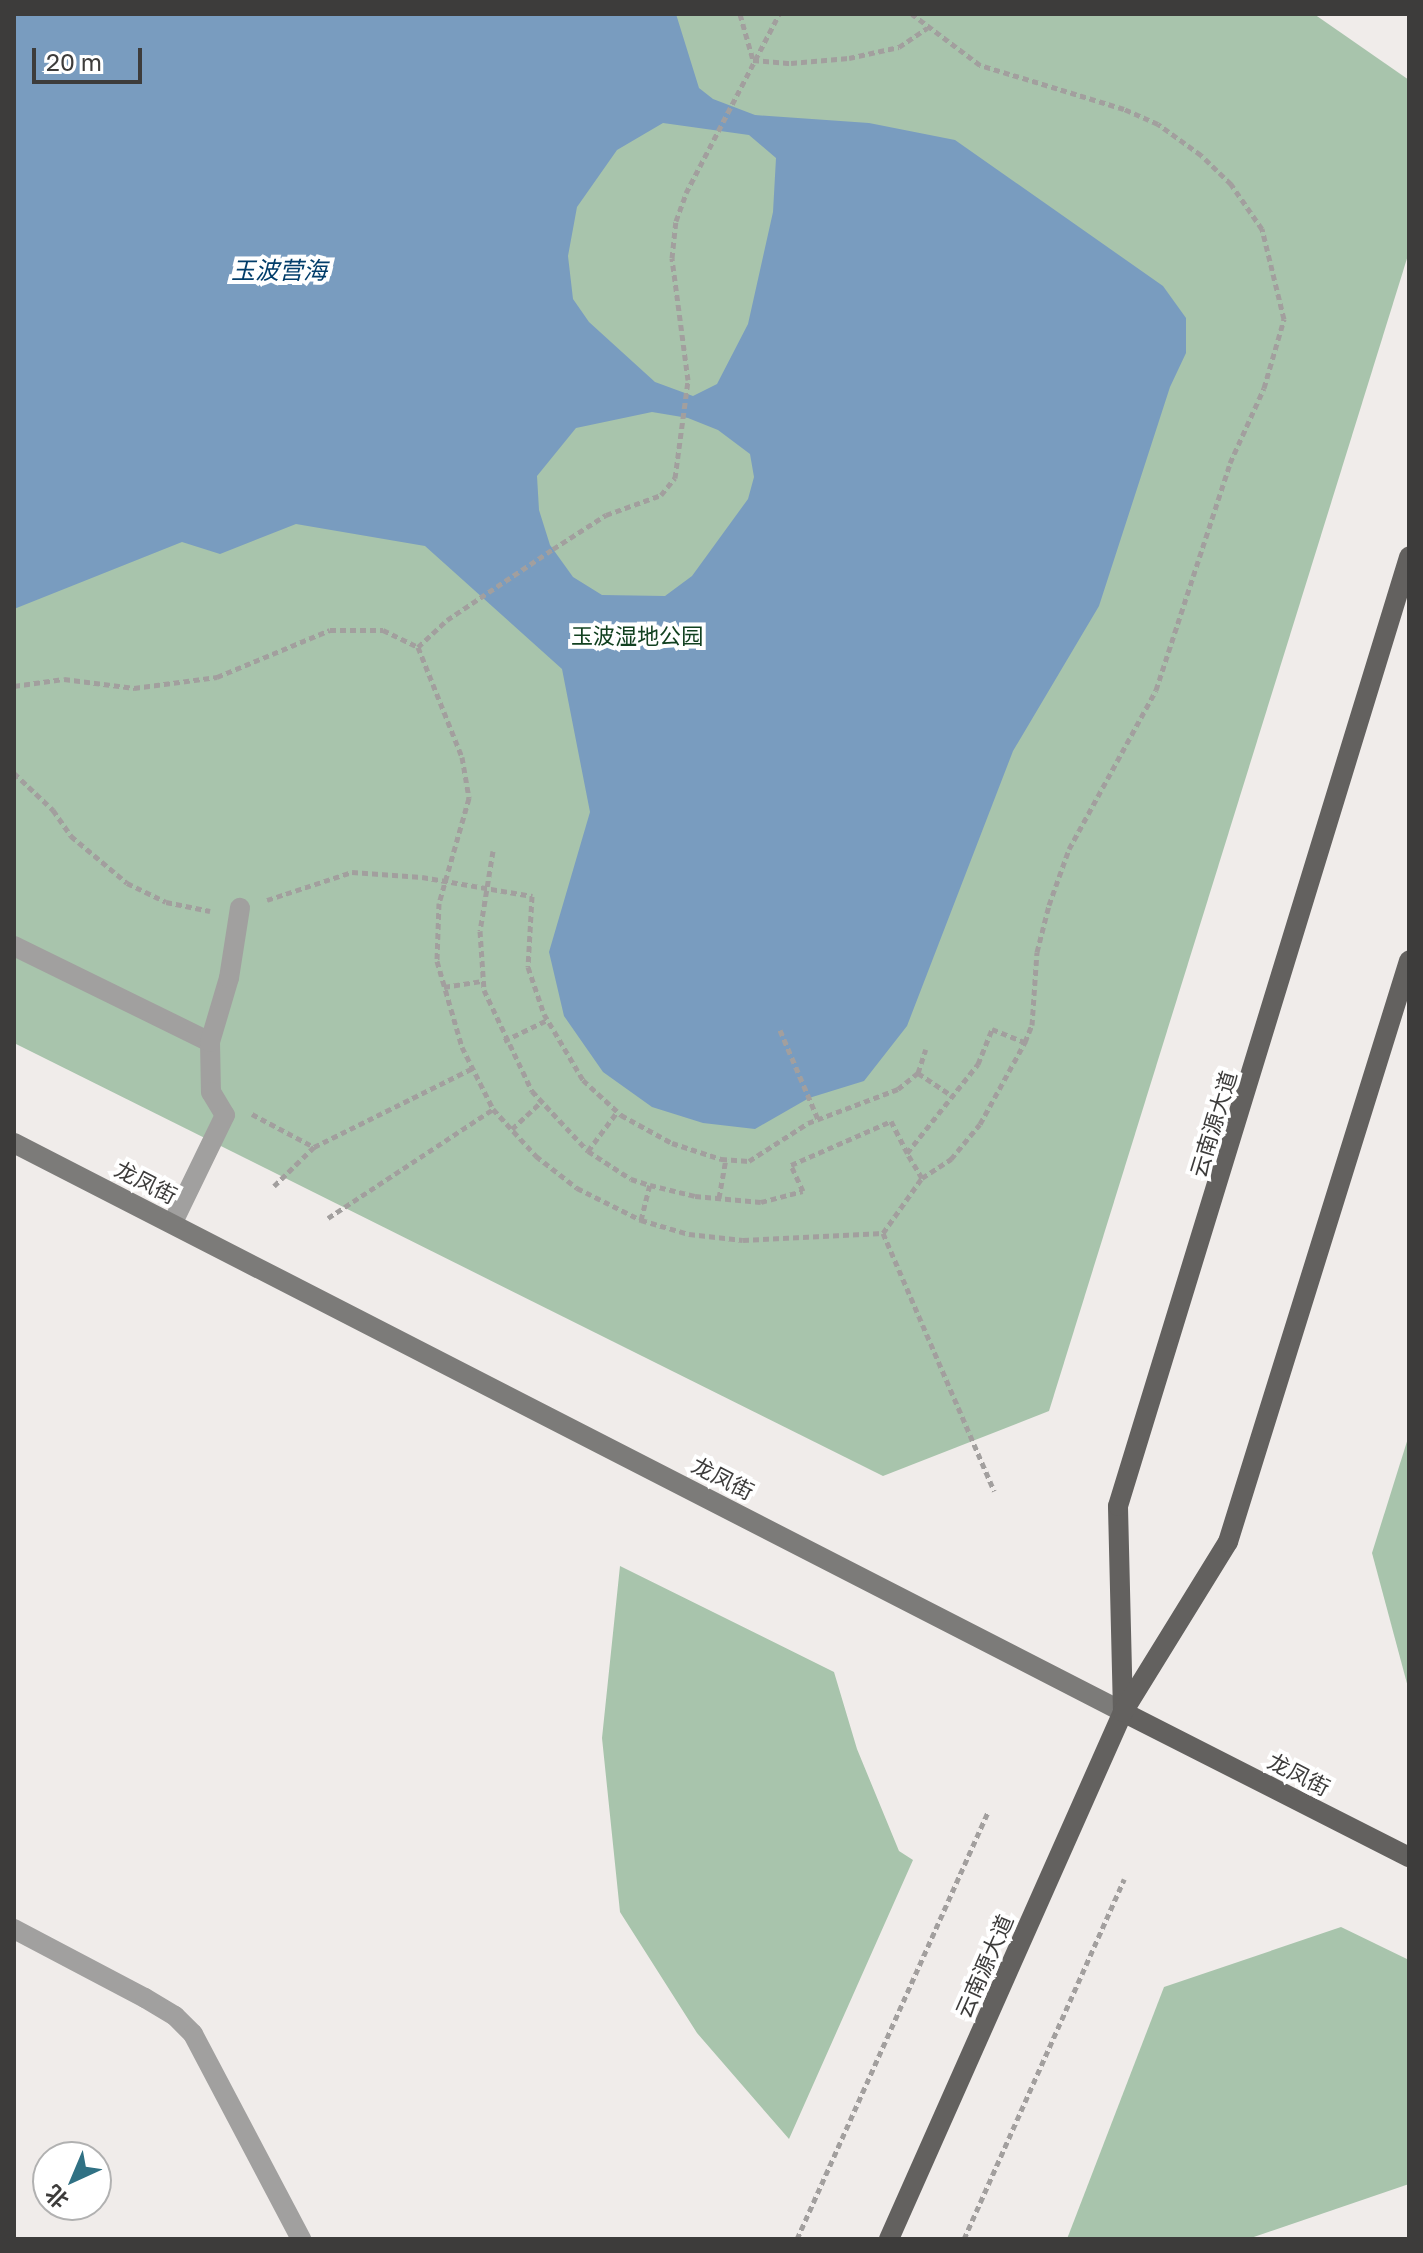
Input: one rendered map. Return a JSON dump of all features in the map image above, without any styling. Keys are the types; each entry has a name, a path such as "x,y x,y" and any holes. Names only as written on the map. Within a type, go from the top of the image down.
{"main road":[{"name":"云南源大道","path":"1123,1712 1118,1506 1409,557"},
{"name":"云南源大道","path":"889,2239 1123,1712 1228,1542 1409,961"},
{"name":"龙凤街","path":"1123,1712 1409,1857"}],"street":[{"name":"龙凤街","path":"14,1143 1123,1712"}],"lane":[{"path":"173,1222 225,1115 211,1092 210,1042 232,964 240,908"},
{"path":"14,946 210,1042"},
{"path":"14,1929 155,2004 193,2034 213,2064 301,2239"}],"path":[{"path":"740,14 753,60"},
{"path":"418,647 481,596 606,515 661,495 675,478 686,394 683,321 672,258 676,221 718,129 779,14"},
{"path":"883,1233 922,1178 951,1159 980,1124 1025,1042 1032,1025 1037,952 1059,877 1156,690 1230,463 1264,388 1284,319 1262,229 1231,184 1201,155 1158,124 1124,109 980,65 912,14"},
{"path":"753,60 849,58 899,47 927,28"},
{"path":"14,686 64,679 134,688 217,677 330,630 383,630 418,647 462,757 469,798 445,884 437,961 473,1068 493,1109 577,1188 641,1220 689,1234 743,1240 883,1233"},
{"path":"14,773 79,844 127,883 166,902 214,911 240,908 352,872 532,896 528,967 547,1020 583,1080 617,1112 672,1143 726,1159 749,1161 772,1142 818,1119 898,1089 918,1073 926,1049"},
{"path":"493,851 484,890 480,931 483,981 504,1041 541,1102 588,1151 631,1179 650,1185 719,1198 761,1202 803,1191 791,1165 891,1121 922,1178"},
{"path":"444,987 483,981"},
{"path":"504,1041 547,1020"},
{"path":"907,1153 978,1064 992,1029 1025,1042"},
{"path":"780,1030 818,1119"},
{"path":"274,1186 314,1147 473,1068"},
{"path":"918,1073 954,1097"},
{"path":"211,1092 314,1147"},
{"path":"512,1129 541,1102"},
{"path":"328,1218 493,1109"},
{"path":"588,1151 617,1112"},
{"path":"719,1198 726,1159"},
{"path":"641,1220 650,1185"},
{"path":"883,1233 994,1491"},
{"path":"797,2239 988,1812"},
{"path":"964,2239 1124,1879"}],"green space":[{"name":"玉波湿地公园","path":"14,14 1314,14 1409,80 1409,252 1049,1411 883,1476 14,1043"},
{"path":"1409,1435 1409,1691 1372,1553"},
{"path":"620,1566 834,1672 857,1749 899,1851 913,1860 789,2139 697,2033 620,1912 602,1738"},
{"path":"1341,1927 1409,1960 1409,2184 1248,2239 1067,2239 1164,1987"}],"water":[{"name":"玉波营海","path":"14,14 676,14 699,88 713,99 755,115 869,123 955,140 1163,286 1186,318 1186,353 1170,387 1099,606 1013,751 907,1026 864,1081 809,1098 755,1129 703,1123 652,1107 603,1072 564,1016 549,952 590,812 562,669 425,546 296,524 220,554 182,542 14,609","holes":["663,123 749,135 776,158 773,212 748,324 717,384 693,396 655,382 589,322 573,299 568,256 577,207 617,150","652,412 688,418 718,430 750,454 754,477 748,499 692,576 665,596 602,595 573,577 550,545 539,510 537,476 576,428"]}]}
